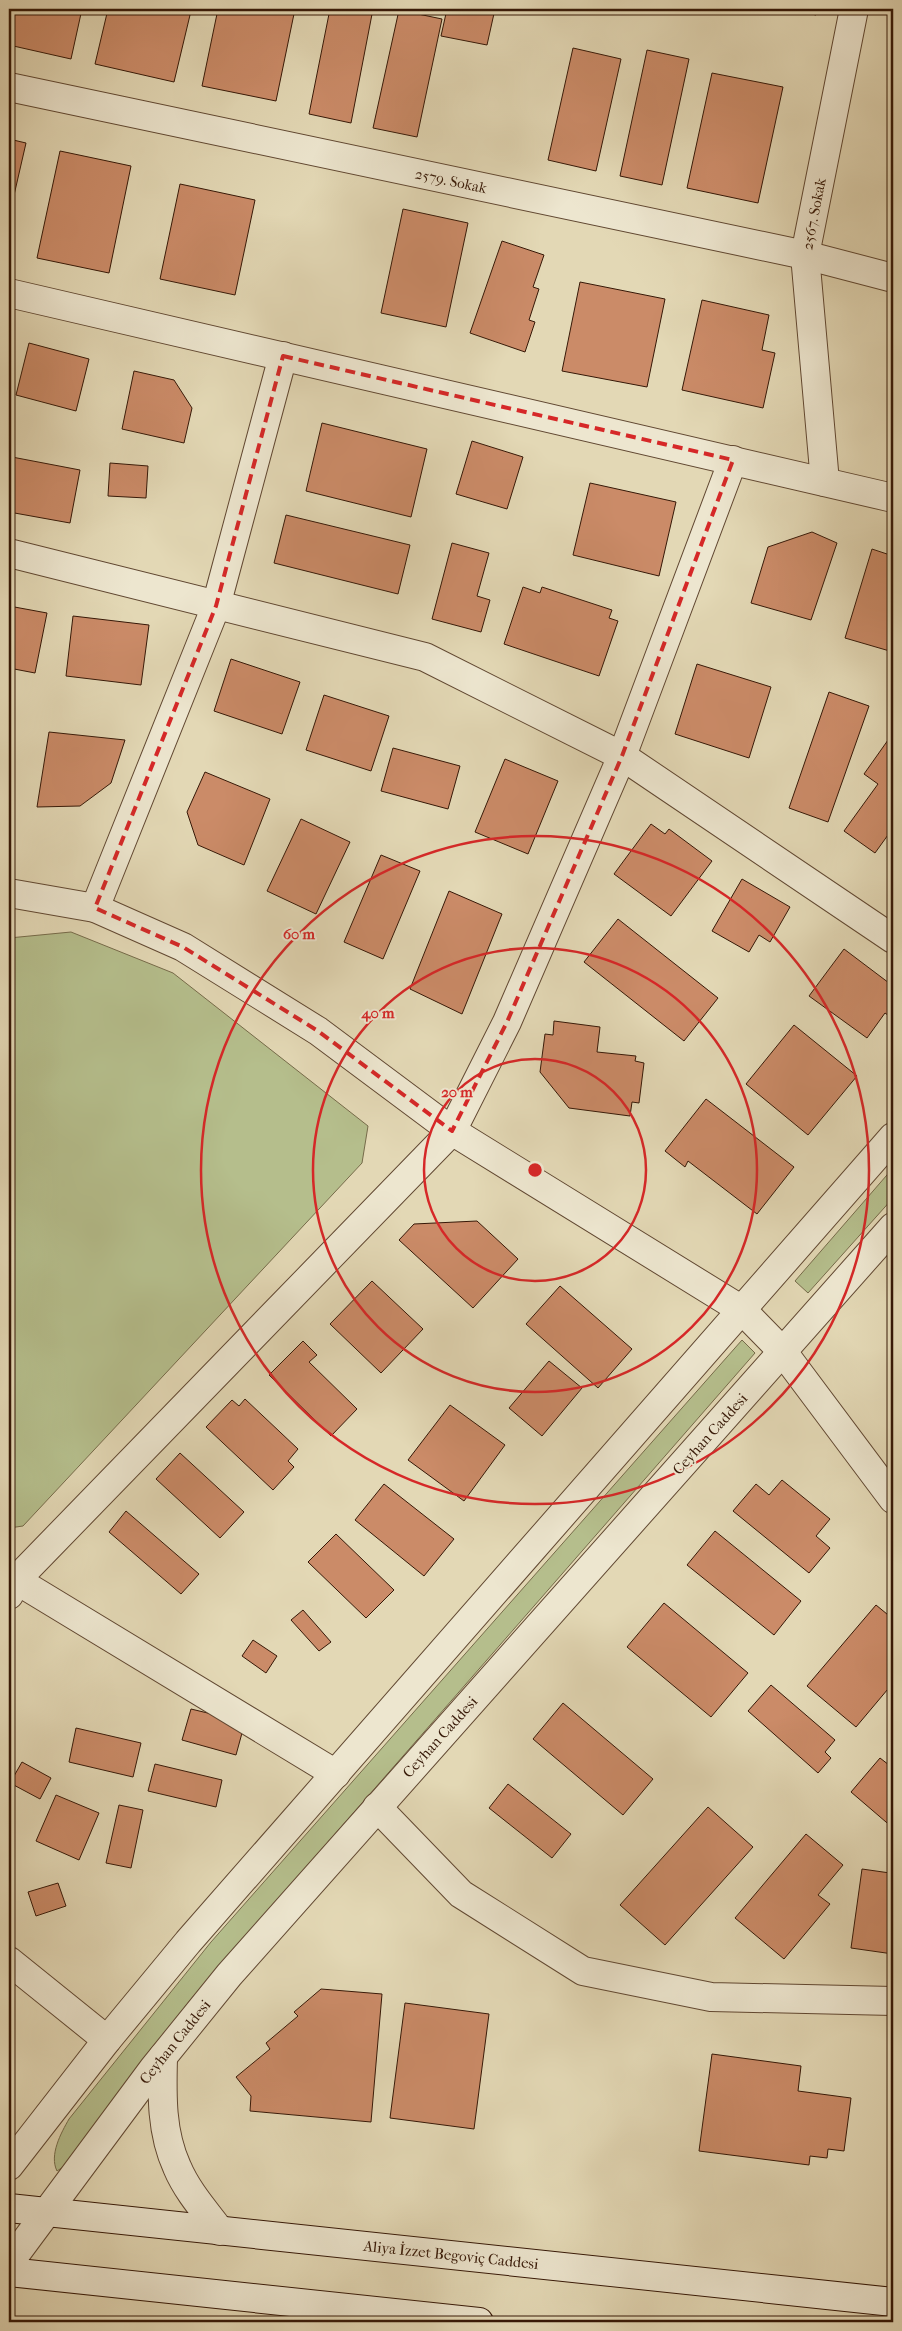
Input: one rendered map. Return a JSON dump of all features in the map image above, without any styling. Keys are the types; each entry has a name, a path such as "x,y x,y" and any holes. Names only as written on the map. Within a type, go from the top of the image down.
{"street":[{"name":"2567. Sokak","path":"825,482 806,255 854,9"},
{"name":"2579. Sokak","path":"9,87 806,255 893,278"},
{"path":"9,293 893,498"},
{"path":"95,908 216,606 283,356"},
{"path":"336,1774 11,1585 452,1131 507,1022 622,756 733,460"},
{"path":"9,553 425,657 622,756 893,939"},
{"path":"9,893 95,908 183,947 318,1031 452,1131 742,1310 783,1352 893,1499"},
{"path":"9,2166 107,2040 188,1942 893,1137"},
{"name":"Ceyhan Caddesi","path":"9,2263 45,2212 229,1974 893,1228"},
{"path":"378,1807 461,1894 583,1971 711,1997 893,2001"},
{"path":"9,1961 107,2040"},
{"path":"163,2057 162,2102 166,2135 174,2160 192,2195 220,2231"},
{"name":"Aliya İzzet Begoviç Caddesi","path":"9,2208 893,2302"},
{"path":"9,2272 383,2317 479,2322"}],"highlighted area":[{"path":"283,356 733,460 622,756 507,1022 452,1131 318,1031 183,947 95,908 216,606"}],"green space":[{"path":"71,932 173,973 368,1126 362,1163 23,1526 9,1528 9,938"},
{"path":"893,1168 893,1198 808,1293 795,1281"},
{"path":"742,1340 755,1353 191,1999 63,2167 57,2171 54,2158 55,2151 69,2119 211,1942"}],"building":[{"path":"9,9 82,9 71,59 9,45"},
{"path":"108,9 179,9 190,15 174,82 95,64"},
{"path":"218,9 295,9 276,101 202,86"},
{"path":"330,9 373,9 351,123 309,114"},
{"path":"447,9 495,9 487,45 441,36"},
{"path":"788,9 817,9 816,15"},
{"path":"399,10 442,19 417,137 373,128"},
{"path":"573,48 621,59 596,171 548,160"},
{"path":"647,50 689,59 662,185 620,176"},
{"path":"712,73 783,87 758,203 687,188"},
{"path":"9,139 26,143 9,217"},
{"path":"60,151 131,166 109,273 37,258"},
{"path":"180,184 255,200 235,295 160,279"},
{"path":"403,209 468,223 446,327 381,313"},
{"path":"893,216 893,241 888,240"},
{"path":"502,241 544,255 533,287 539,289 529,320 535,322 525,352 470,333"},
{"path":"580,282 665,299 647,387 562,371"},
{"path":"702,300 769,315 762,350 775,353 763,408 682,390"},
{"path":"29,343 89,359 76,411 16,395"},
{"path":"893,343 893,360 889,359"},
{"path":"134,371 174,380 192,408 184,443 122,429"},
{"path":"322,423 427,449 411,517 306,491"},
{"path":"472,441 523,457 507,509 456,494"},
{"path":"12,457 80,470 70,523 9,512 9,477"},
{"path":"110,463 148,466 146,498 108,496"},
{"path":"590,483 676,502 659,576 573,555"},
{"path":"286,515 410,545 398,594 274,563"},
{"path":"812,532 837,543 811,620 751,603 768,547"},
{"path":"452,543 489,553 477,596 490,600 481,632 432,619"},
{"path":"872,549 893,556 893,652 845,638"},
{"path":"523,587 540,593 542,587 612,610 609,618 618,621 599,676 504,644"},
{"path":"9,606 47,613 35,673 9,668"},
{"path":"73,616 149,625 141,685 66,676"},
{"path":"231,659 300,682 282,734 214,711"},
{"path":"697,664 771,687 749,758 675,734"},
{"path":"829,692 869,706 828,822 789,808"},
{"path":"324,695 389,716 371,771 306,750"},
{"path":"49,732 125,740 111,783 80,806 37,807"},
{"path":"893,733 893,828 875,853 844,831 878,784 864,774"},
{"path":"393,748 460,766 448,809 381,791"},
{"path":"505,759 558,781 528,854 475,832"},
{"path":"205,772 270,799 244,865 198,845 187,812"},
{"path":"301,819 350,842 316,914 267,891"},
{"path":"651,824 665,834 669,829 712,861 671,916 614,874"},
{"path":"381,855 420,871 383,959 344,942"},
{"path":"742,879 790,907 770,942 759,935 749,952 712,931"},
{"path":"449,891 502,914 462,1014 410,989"},
{"path":"618,919 718,998 684,1041 584,962"},
{"path":"844,949 893,986 893,1017 885,1013 867,1038 809,996"},
{"path":"554,1021 600,1027 597,1052 636,1056 635,1061 644,1063 639,1103 632,1102 630,1116 569,1108 540,1072 545,1034 553,1035"},
{"path":"794,1025 857,1076 808,1135 746,1084"},
{"path":"706,1099 794,1167 757,1214 688,1161 685,1167 665,1151"},
{"path":"477,1221 518,1259 473,1308 399,1240 414,1224"},
{"path":"372,1281 423,1329 381,1373 330,1324"},
{"path":"560,1286 632,1349 598,1388 526,1324"},
{"path":"303,1341 317,1355 309,1362 357,1409 331,1436 269,1375"},
{"path":"549,1361 582,1388 542,1436 509,1408"},
{"path":"245,1399 298,1449 288,1461 294,1467 273,1490 206,1427 232,1400 239,1406"},
{"path":"450,1405 505,1445 464,1501 408,1460"},
{"path":"180,1453 244,1512 220,1538 156,1479"},
{"path":"782,1480 830,1519 816,1536 830,1548 809,1573 733,1511 756,1484 769,1495"},
{"path":"384,1484 454,1539 424,1576 355,1520"},
{"path":"126,1511 199,1574 181,1594 109,1532"},
{"path":"715,1531 801,1601 774,1635 687,1565"},
{"path":"336,1534 394,1590 366,1618 308,1562"},
{"path":"664,1603 748,1673 711,1717 627,1647"},
{"path":"876,1605 893,1619 893,1683 856,1727 807,1686"},
{"path":"303,1610 331,1642 319,1651 291,1620"},
{"path":"253,1640 277,1656 266,1673 242,1656"},
{"path":"771,1685 835,1740 825,1752 831,1758 818,1773 748,1711"},
{"path":"563,1703 653,1779 623,1815 533,1739"},
{"path":"191,1709 245,1722 236,1755 182,1740"},
{"path":"76,1728 141,1743 133,1777 69,1762"},
{"path":"880,1758 889,1765 893,1760 893,1828 851,1792"},
{"path":"22,1762 51,1778 40,1799 10,1783"},
{"path":"155,1764 222,1780 216,1807 148,1791"},
{"path":"508,1784 571,1834 552,1858 489,1808"},
{"path":"56,1795 99,1813 79,1860 36,1841"},
{"path":"119,1805 143,1810 131,1868 106,1863"},
{"path":"708,1807 753,1847 665,1945 620,1905"},
{"path":"806,1834 843,1865 818,1895 830,1904 784,1959 735,1918"},
{"path":"862,1869 890,1873 888,1889 893,1889 893,1954 851,1948"},
{"path":"58,1883 66,1906 36,1916 28,1892"},
{"path":"321,1989 382,1994 371,2122 250,2111 251,2096 236,2077 270,2049 266,2043 298,2016 294,2012"},
{"path":"405,2003 489,2014 474,2129 390,2118"},
{"path":"712,2054 801,2066 798,2091 851,2098 844,2151 828,2149 827,2158 810,2156 809,2165 699,2151"}]}
